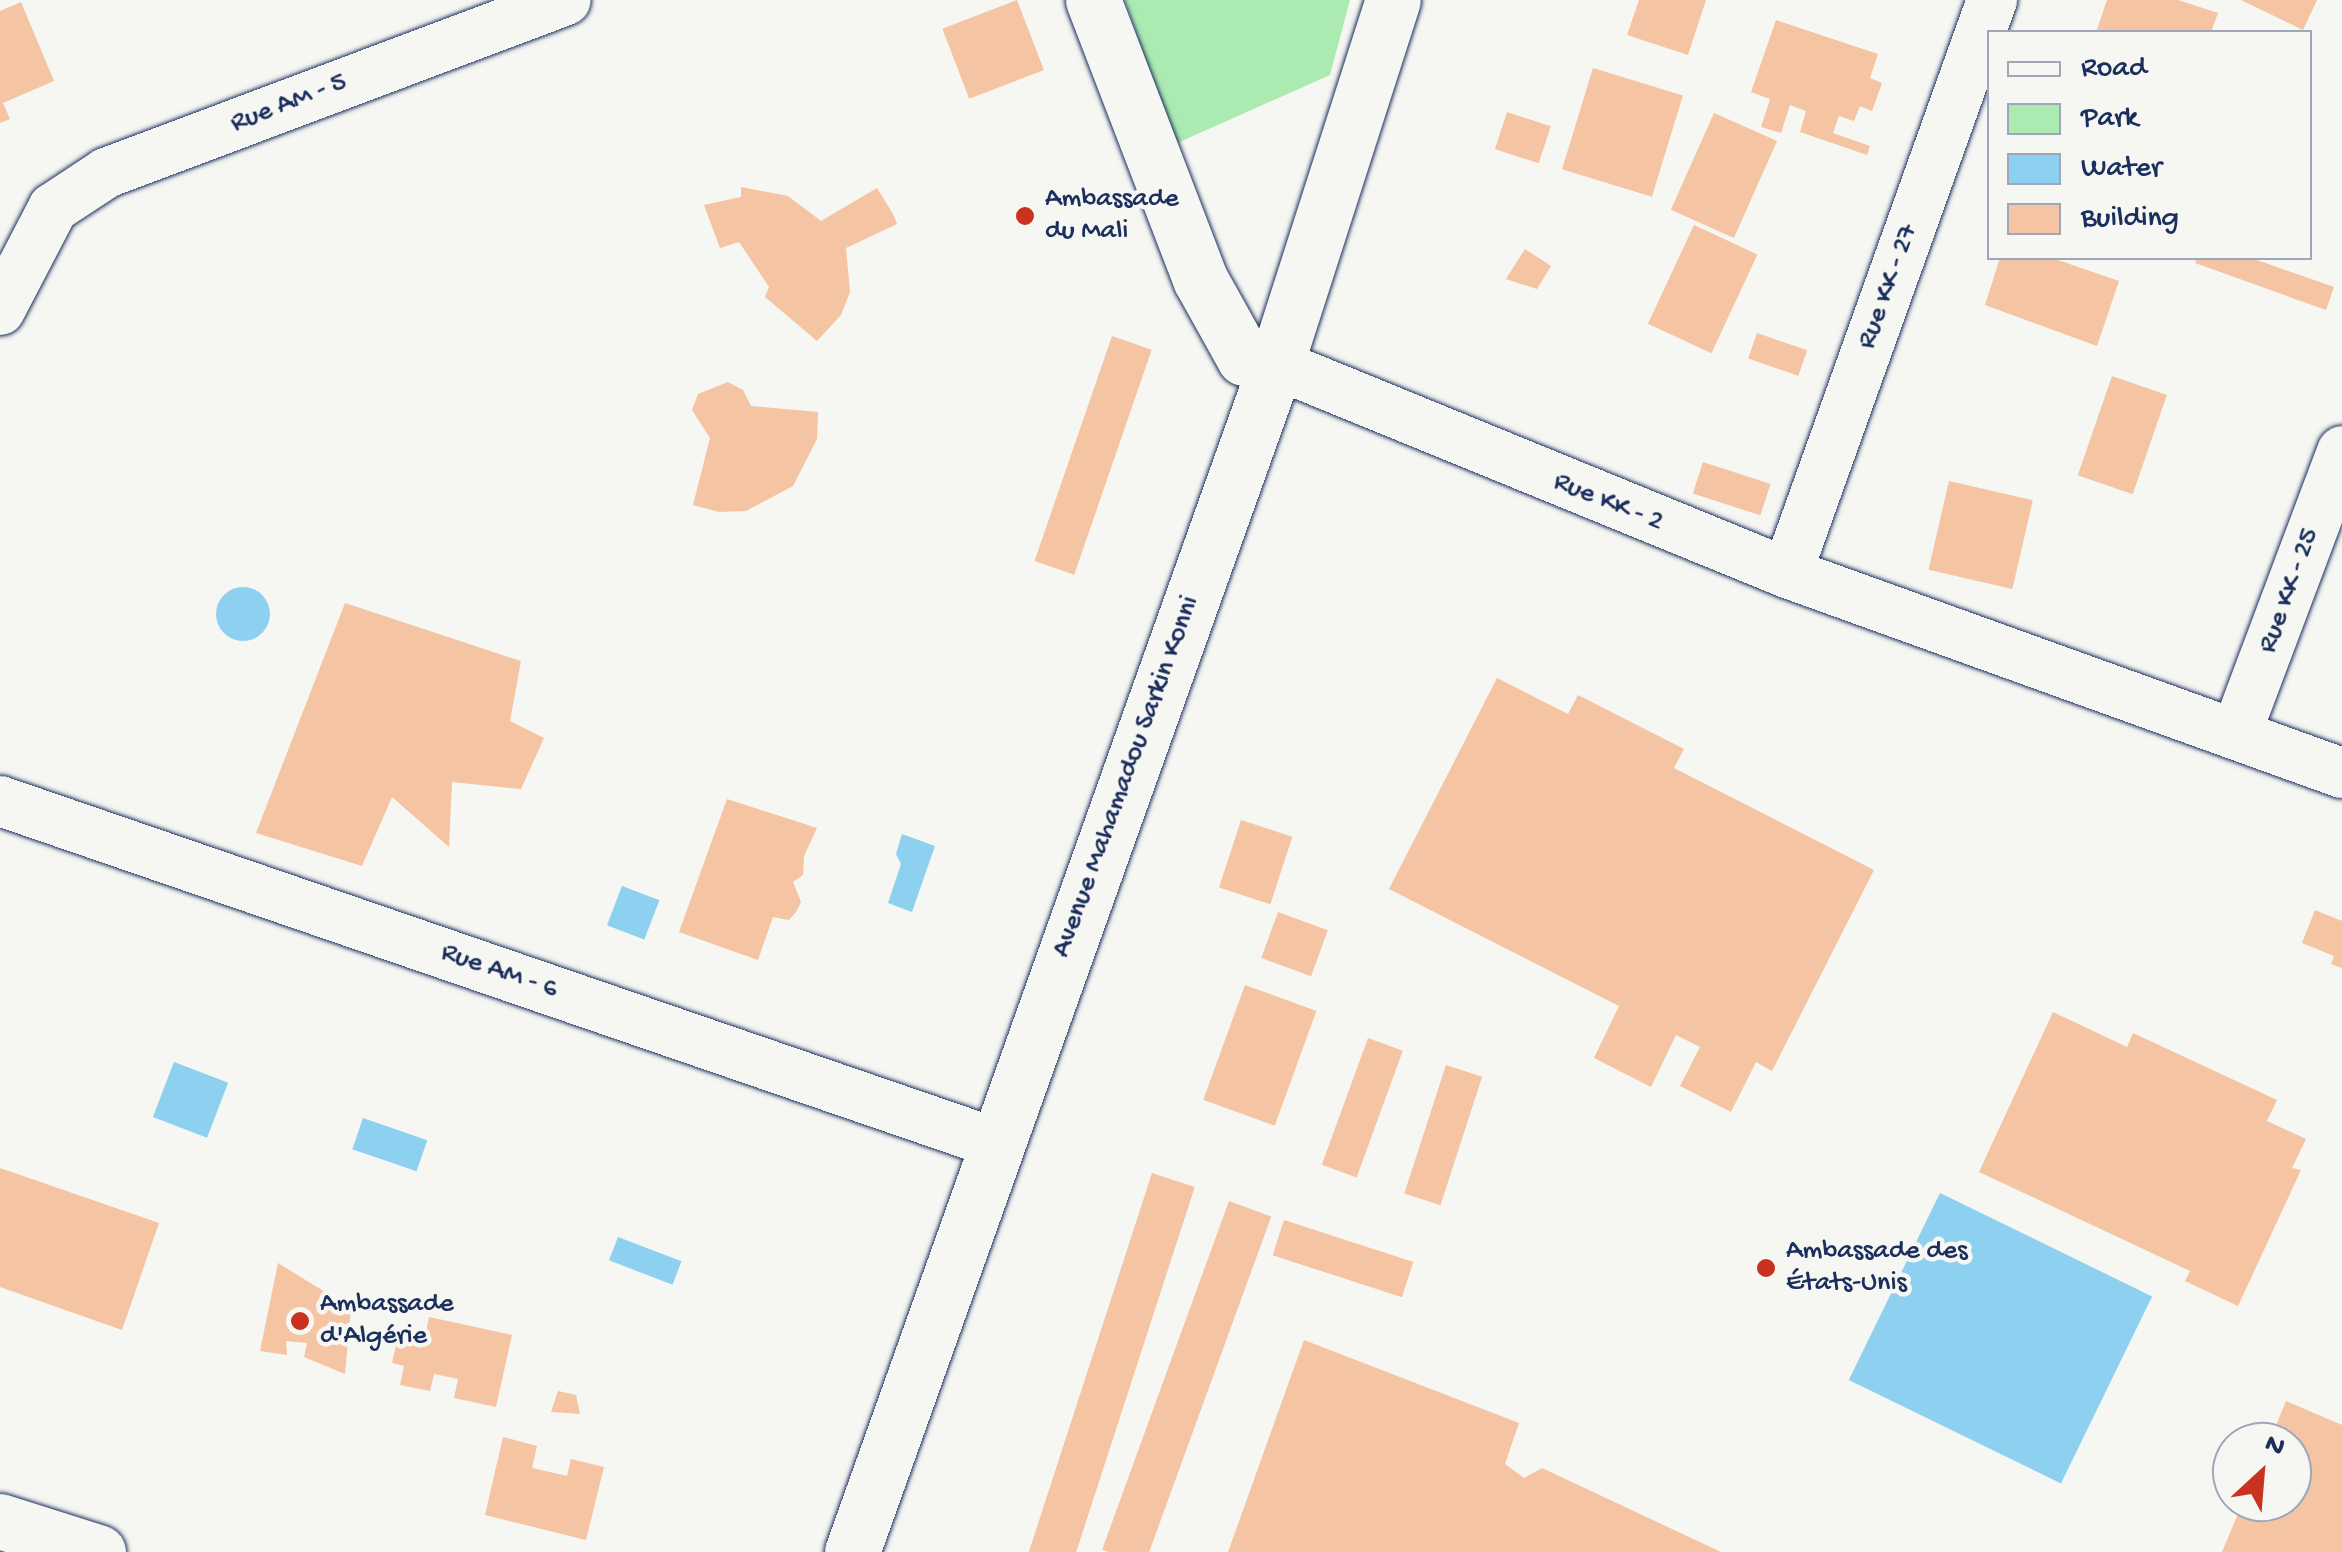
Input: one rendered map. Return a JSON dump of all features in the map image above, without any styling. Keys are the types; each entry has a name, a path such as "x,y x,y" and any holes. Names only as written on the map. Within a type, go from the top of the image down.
{"street":[{"name":"Rue AM - 5","path":"0,310 17,231 106,173 566,0"},
{"name":"Rue KK - 2","path":"1093,0 1200,279 1244,358 1276,364 1786,573 2237,731 2342,772"},
{"name":"Avenue Mahamadou Sarkin Konni","path":"852,1552 1276,364 1393,0"},
{"name":"Rue KK - 27","path":"1786,573 1990,1"},
{"name":"Rue KK - 25","path":"2237,731 2342,451"},
{"name":"Rue AM - 6","path":"0,800 998,1144"},
{"path":"0,1520 98,1552"}],"green space":[{"path":"1125,0 1350,0 1330,75 1175,144"}],"water":[{"path":"243,587 262,595 270,614 262,633 243,641 224,633 216,614 224,595"},
{"path":"902,834 935,846 912,912 888,903 901,864 896,854"},
{"path":"622,886 659,900 644,940 607,925"},
{"path":"174,1062 228,1083 207,1138 153,1117"},
{"path":"363,1118 427,1140 417,1171 352,1149"},
{"path":"1940,1193 2152,1296 2061,1483 1849,1380"},
{"path":"618,1237 681,1261 673,1285 609,1260"}],"building":[{"path":"1017,0 1044,70 969,99 942,29"},
{"path":"1639,0 1706,0 1688,55 1627,35"},
{"path":"2107,0 2178,0 2218,13 2212,30 2097,30"},
{"path":"2241,0 2317,0 2303,30"},
{"path":"21,2 54,81 3,103 10,119 0,123 0,11"},
{"path":"1776,20 1878,54 1870,78 1882,83 1872,111 1860,106 1854,121 1839,116 1833,133 1870,146 1867,155 1800,132 1806,111 1790,105 1781,133 1761,127 1770,99 1751,92"},
{"path":"1593,68 1683,95 1652,197 1562,169"},
{"path":"1507,112 1551,126 1539,163 1495,149"},
{"path":"1714,113 1777,141 1734,238 1671,210"},
{"path":"741,187 788,196 821,221 877,188 893,214 897,224 846,248 850,292 841,315 817,341 765,297 769,287 739,242 720,248 704,205 741,197"},
{"path":"1694,225 1757,255 1711,353 1648,324"},
{"path":"1525,249 1551,266 1537,289 1506,279"},
{"path":"1999,260 2058,260 2119,281 2097,346 1985,305"},
{"path":"2257,260 2334,287 2326,310 2195,263"},
{"path":"1757,333 1807,350 1798,376 1748,359"},
{"path":"1112,336 1152,350 1074,575 1035,561"},
{"path":"2112,376 2167,395 2133,494 2078,475"},
{"path":"728,382 743,390 751,406 818,412 817,439 793,486 746,511 719,512 693,505 710,438 692,410 698,394"},
{"path":"1703,462 1771,484 1760,515 1693,493"},
{"path":"1949,481 2033,500 2012,589 1929,570"},
{"path":"345,603 521,661 510,721 544,738 521,789 452,782 449,847 392,797 362,866 256,833"},
{"path":"1497,678 1568,714 1578,695 1684,749 1674,768 1874,870 1772,1071 1756,1062 1731,1112 1680,1086 1700,1047 1676,1035 1651,1087 1594,1058 1619,1006 1389,889"},
{"path":"727,799 817,828 804,856 803,875 793,882 801,902 789,920 773,917 758,960 679,932"},
{"path":"1241,820 1292,837 1270,904 1219,888"},
{"path":"2315,910 2342,921 2342,968 2331,964 2334,956 2302,943"},
{"path":"1278,912 1328,930 1311,976 1261,958"},
{"path":"1245,985 1316,1011 1275,1126 1203,1100"},
{"path":"2053,1012 2127,1047 2133,1033 2277,1100 2267,1121 2306,1139 2292,1168 2301,1170 2238,1306 2185,1281 2190,1271 1979,1172"},
{"path":"1368,1038 1403,1051 1357,1178 1322,1165"},
{"path":"1446,1065 1482,1077 1440,1205 1404,1193"},
{"path":"0,1168 159,1223 122,1330 0,1287"},
{"path":"1152,1173 1195,1187 1076,1552 1029,1552"},
{"path":"1229,1201 1271,1216 1149,1552 1102,1550"},
{"path":"1284,1220 1413,1262 1402,1297 1273,1255"},
{"path":"278,1263 351,1308 345,1374 304,1357 307,1343 286,1341 287,1355 260,1351"},
{"path":"429,1317 512,1335 496,1407 454,1398 458,1379 434,1374 430,1391 400,1385 404,1366 392,1363 399,1332 425,1337"},
{"path":"1304,1340 1519,1423 1505,1464 1524,1478 1542,1468 1721,1552 1228,1552"},
{"path":"558,1391 576,1395 580,1414 551,1412"},
{"path":"2286,1401 2342,1425 2342,1552 2222,1552 2235,1522 2312,1522 2312,1422 2277,1422"},
{"path":"503,1437 537,1446 532,1468 567,1476 571,1459 604,1467 586,1540 485,1515"}],"place":[{"name":"Ambassade du Mali","path":"1025,216"},
{"name":"Ambassade des États-Unis","path":"1766,1268"},
{"name":"Ambassade d'Algérie","path":"300,1321"}]}
